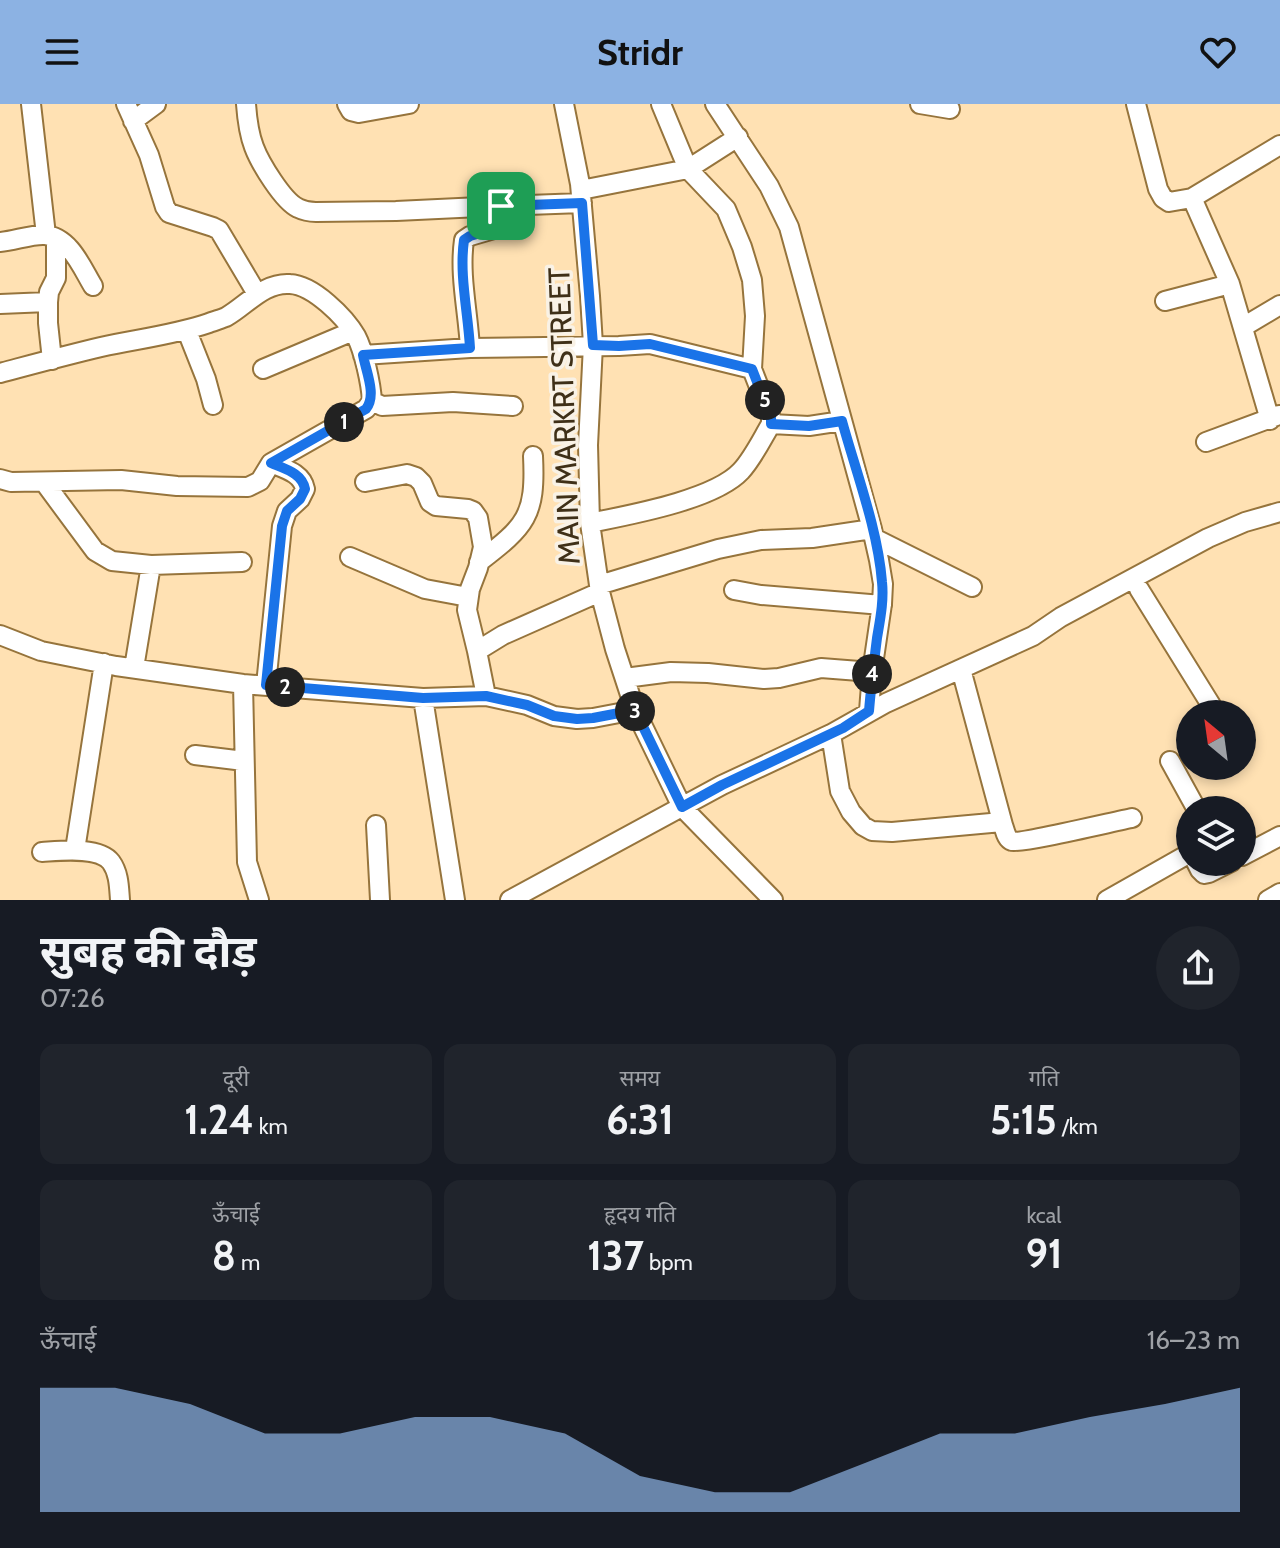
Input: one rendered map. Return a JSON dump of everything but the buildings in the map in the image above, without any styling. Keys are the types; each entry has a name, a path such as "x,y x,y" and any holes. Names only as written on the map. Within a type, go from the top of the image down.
{"street":[{"path":"31,104 56,278 48,302 52,360"},
{"path":"156,104 130,112 149,155 165,207 169,213 219,230 257,294"},
{"path":"246,104 255,149 267,171 295,207 316,212 501,206 581,197 688,169 738,137"},
{"path":"347,104 351,111 359,113 409,104"},
{"name":"MAIN MARKRT STREET","path":"564,104 581,197 593,345 588,445 590,523 599,589 635,710 682,807 773,900"},
{"path":"590,523 643,512 709,492 744,468 771,424 752,369 755,316 752,280 742,247 726,209 688,169 661,104"},
{"path":"739,104 719,109 769,186 789,227 873,534 883,584 869,711"},
{"path":"920,104 950,109"},
{"path":"1136,104 1158,189 1169,202 1192,198 1280,145"},
{"path":"1192,198 1230,284 1275,417 1206,442"},
{"path":"470,348 461,271 464,240 494,229 501,206"},
{"path":"0,242 51,237 72,252 93,286"},
{"path":"0,373 100,347 187,331 226,317 257,294 280,284 294,284 307,288 331,307 353,331 363,355 372,401 366,409 271,463 260,481 248,487 177,486 121,480 11,482 0,479"},
{"path":"1165,301 1230,284"},
{"path":"0,304 48,302"},
{"path":"1243,327 1280,305"},
{"path":"187,331 213,405"},
{"path":"263,369 353,331"},
{"path":"363,355 470,348 650,344 752,369"},
{"path":"372,401 382,406 453,402 513,406"},
{"path":"771,424 809,426 842,421"},
{"path":"479,562 520,527 531,506 533,456"},
{"path":"266,685 282,526 287,511 300,499 305,489 298,475 271,463"},
{"path":"365,482 407,474 422,483 430,502 436,506 473,511 478,518 483,547 467,610 486,696"},
{"path":"44,482 95,551 112,561 151,565 242,562"},
{"path":"510,900 722,785 831,734 869,711 1033,636 1061,617 1208,538 1245,522 1280,512"},
{"path":"1033,636 1066,628 1215,548 1280,525"},
{"path":"477,651 503,635 599,589 718,549 761,540 873,534 972,587"},
{"path":"350,557 425,589 468,597"},
{"path":"134,668 151,565"},
{"path":"1139,589 1208,700"},
{"path":"734,590 882,605"},
{"path":"0,635 41,651 243,684 423,698 486,696 527,705 554,716 577,719 635,710"},
{"path":"75,850 104,663"},
{"path":"625,678 683,672 764,679 821,668 872,672"},
{"path":"961,669 1006,835 1013,841 1132,818"},
{"path":"243,684 247,862 259,900"},
{"path":"423,698 455,900"},
{"path":"831,734 843,799 863,826 872,831 1002,822"},
{"path":"195,755 244,761"},
{"path":"1170,761 1189,796"},
{"path":"376,825 380,900"},
{"path":"1256,849 1280,836"},
{"path":"42,852 75,850 109,859 118,878 120,900"},
{"path":"1107,900 1140,892 1176,864"},
{"path":"1268,900 1280,893"}],"route":[{"path":"582,203 593,345 650,344 752,369 766,402 771,424 809,426 842,421 872,529 883,584 869,711 843,728 682,807 635,710 577,719 554,716 527,705 486,696 423,698 266,685 282,526 287,511 300,499 305,489 298,475 271,463 370,405 372,401 363,355 470,348 461,271 464,240 494,229 501,206 582,203"}]}
